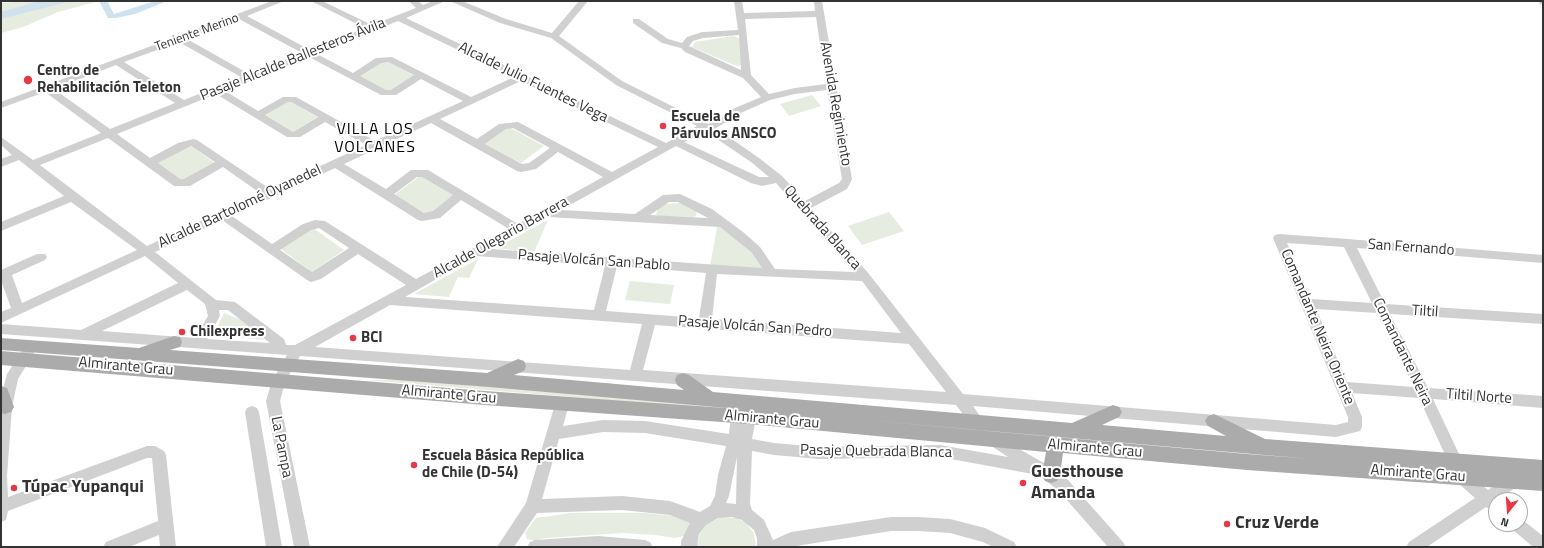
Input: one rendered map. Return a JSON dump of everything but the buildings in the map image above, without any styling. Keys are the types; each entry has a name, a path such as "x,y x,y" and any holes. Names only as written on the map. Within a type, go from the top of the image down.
{"main road":[{"path":"139,354 174,342"},
{"name":"Almirante Grau","path":"1,344 28,353 279,381 744,417 1056,446 1543,484"},
{"name":"Almirante Grau","path":"1,358 28,353 292,358 489,380 1264,447 1543,468"},
{"path":"489,380 518,366"},
{"path":"683,380 708,398"},
{"path":"1075,430 1113,412"},
{"path":"1214,421 1264,447"},
{"path":"1051,475 1056,446"}],"street":[{"name":"Teniente Merino","path":"1,105 241,17 280,1"},
{"path":"315,1 373,29"},
{"path":"413,1 423,9"},
{"name":"Pasaje Alcalde Ballesteros Ávila","path":"33,164 441,1"},
{"name":"Quebrada Blanca","path":"454,1 503,21 554,36 619,83 707,127 778,179 865,277 975,421 992,439 1051,475 1078,500 1118,547"},
{"path":"554,36 584,1"},
{"path":"738,1 743,32 746,76"},
{"name":"Avenida Regimiento","path":"804,207 843,186 847,179 818,1"},
{"path":"740,16 820,14"},
{"path":"241,17 388,94 393,93 421,75"},
{"name":"Alcalde Julio Fuentes Vega","path":"399,18 522,77 755,180 762,182 778,179"},
{"path":"636,21 665,41 684,46 688,50 746,76 767,98"},
{"path":"684,46 690,38 702,35 743,32"},
{"path":"181,39 249,78"},
{"path":"354,76 384,58 389,59 471,101"},
{"path":"117,62 183,104"},
{"name":"Alcalde Bartolomé Oyanedel","path":"1,318 522,77"},
{"name":"Alcalde Olegario Barrera","path":"292,358 388,300 671,144 707,127 716,125 739,110 767,98 795,91 831,86"},
{"path":"46,88 182,184 224,162"},
{"path":"218,90 291,135 296,135 324,118"},
{"path":"258,116 289,98 374,146"},
{"path":"432,119 521,168 532,166 559,147"},
{"path":"477,144 503,126 514,124 612,177"},
{"path":"1,140 33,164 72,197 146,250 187,284 208,299 213,305 215,313 212,321 198,344"},
{"path":"151,162 182,145 193,142 269,194"},
{"path":"1,163 21,155"},
{"path":"335,163 422,217 436,215 462,194"},
{"path":"387,194 415,173 424,173 462,194 518,229"},
{"path":"1,227 72,197"},
{"path":"637,218 667,198 680,198 708,212 723,223 756,250 772,273"},
{"path":"547,213 723,223"},
{"path":"223,215 306,276 317,276 358,248"},
{"path":"272,250 308,227 315,224 321,224 415,285"},
{"name":"San Fernando","path":"1279,238 1543,259"},
{"name":"Comandante Neira Oriente","path":"1279,238 1344,387 1355,417"},
{"name":"Comandante Neira","path":"1348,243 1423,392 1454,462 1463,478"},
{"name":"Pasaje Volcán San Pablo","path":"475,252 772,273 865,277"},
{"path":"18,310 3,275 41,257"},
{"path":"599,316 612,262"},
{"path":"704,323 712,269"},
{"path":"82,335 187,284"},
{"name":"Pasaje Volcán San Pedro","path":"388,300 911,339"},
{"name":"Tiltil","path":"1307,304 1543,320"},
{"path":"213,305 231,305 279,343 280,350"},
{"path":"635,376 650,319"},
{"name":"Almirante Grau","path":"1,329 280,350 292,358 518,366 683,380 958,399 1336,431 1355,427 1355,417"},
{"path":"1,474 3,400 12,378 28,353"},
{"name":"La Pampa","path":"292,358 279,381 273,401 274,415 302,547"},
{"name":"Tiltil Norte","path":"1344,387 1543,402"},
{"path":"505,547 532,506 562,404"},
{"name":"La Pampa","path":"252,412 274,547"},
{"path":"716,511 722,496 725,475 745,436 744,417"},
{"name":"Pasaje Quebrada Blanca","path":"553,434 603,426 645,427 684,432 740,444 820,453 940,451 1004,462 1051,475"},
{"path":"740,444 743,504 746,514"},
{"path":"1,506 147,452 155,452 159,455 168,547"},
{"path":"1,478 1,515"},
{"path":"1463,478 1488,499"},
{"path":"1502,492 1513,481"},
{"path":"532,506 622,503 670,508 701,520"},
{"path":"1414,547 1488,504"},
{"path":"688,547 693,530 701,520 716,511 732,510 746,514 753,519 762,532 765,547"},
{"path":"773,547 791,539 891,524 918,524 957,527 985,535 1009,547"},
{"path":"114,546 165,525"},
{"path":"762,532 791,539"},
{"path":"1526,532 1543,546"},
{"path":"535,547 598,543 645,547"}],"shaded area":[{"path":"31,1 99,1 58,12 23,27 1,33 1,3"},
{"path":"734,36 740,39 741,65 739,66 692,47 695,42"},
{"path":"384,60 415,76 389,92 358,76"},
{"path":"812,95 821,106 789,116 780,104"},
{"path":"289,101 317,117 293,132 265,115"},
{"path":"509,127 544,146 521,163 485,144"},
{"path":"189,145 215,163 182,182 156,163"},
{"path":"420,176 454,195 428,215 394,195"},
{"path":"681,203 697,211 696,216 658,216 656,214 659,207 666,204"},
{"path":"889,212 904,231 862,245 848,226"},
{"path":"548,220 534,252 496,248"},
{"path":"717,227 720,227 753,254 763,269 710,266"},
{"path":"313,228 344,250 312,272 281,249"},
{"path":"478,259 469,278 458,277 449,297 414,294"},
{"path":"630,281 674,285 670,304 625,300"},
{"path":"224,313 239,319 262,336 264,340 216,335 215,332"},
{"path":"366,380 421,380 865,415 706,408"},
{"path":"571,513 646,513 674,516 689,522 691,527 684,536 675,538 623,533 545,538 535,541 527,539 525,533 536,518"},
{"path":"721,517 736,518 745,522 754,533 756,547 697,547 700,533 707,524"}],"water":[{"path":"40,1 71,1 1,19 1,12"}],"waterway":[{"path":"103,1 111,16 132,12 163,1"}],"place":[{"name":"Centro de Rehabilitación Teleton","path":"28,80"},
{"name":"Escuela de Párvulos ANSCO","path":"663,126"},
{"name":"Chilexpress","path":"182,332"},
{"name":"BCI","path":"353,338"},
{"name":"Escuela Básica República de Chile (D-54)","path":"414,465"},
{"name":"Guesthouse Amanda","path":"1023,483"},
{"name":"Túpac Yupanqui","path":"14,488"},
{"name":"Cruz Verde","path":"1227,524"}],"district":[{"name":"VILLA LOS VOLCANES","path":"375,139"}]}
